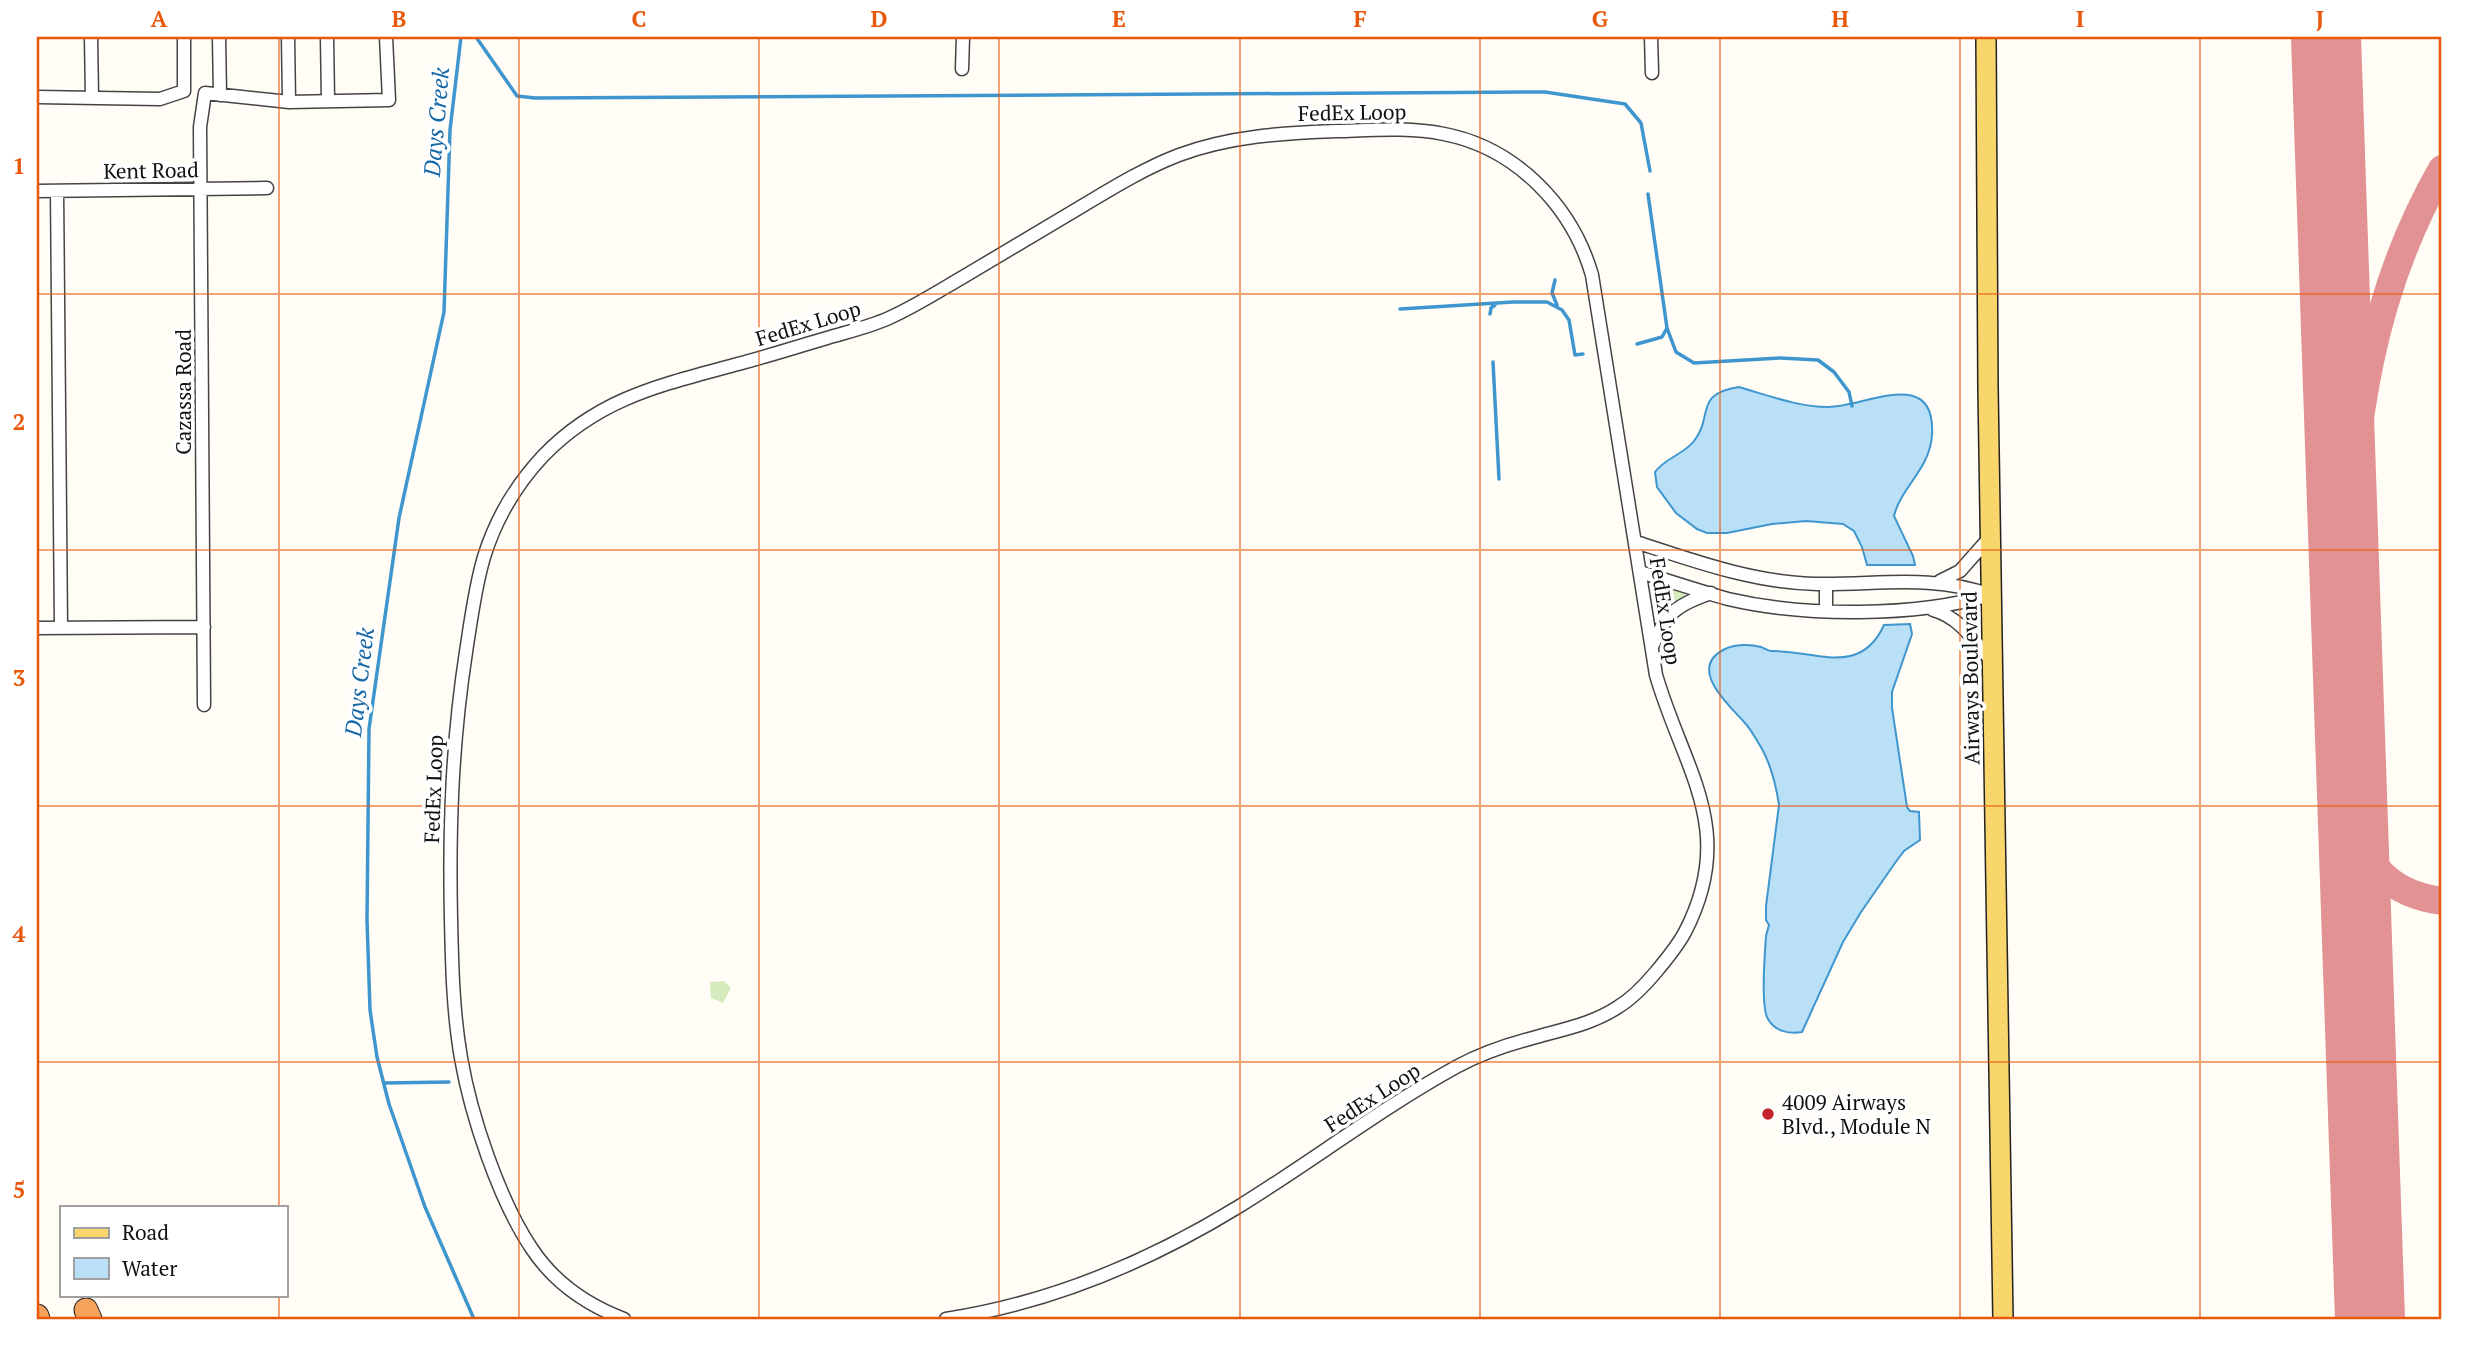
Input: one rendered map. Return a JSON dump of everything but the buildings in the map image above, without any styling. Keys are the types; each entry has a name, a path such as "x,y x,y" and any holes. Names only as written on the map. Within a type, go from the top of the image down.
{"main road":[{"name":"Airways Boulevard","path":"1986,37 1988,388 2003,1319"}],"street":[{"path":"91,37 92,97"},
{"path":"37,97 160,99 184,91 184,37"},
{"path":"219,37 220,95 289,102 389,100 386,37"},
{"path":"288,37 289,102"},
{"path":"327,37 328,100"},
{"path":"962,37 962,69"},
{"path":"1651,37 1652,73"},
{"name":"Cazassa Road","path":"204,705 200,127 205,93 220,95"},
{"name":"FedEx Loop","path":"624,1319 596,1307 565,1285 542,1262 520,1229 472,1106 460,1056 452,986 450,855 454,738 478,580 490,541 510,497 526,475 562,438 593,415 645,389 889,318 1131,177 1181,154 1230,140 1277,133 1416,130 1440,133 1479,144 1515,165 1542,187 1574,229 1592,275 1652,647 1665,704 1692,770 1703,803 1707,830 1707,855 1700,898 1684,934 1672,954 1634,996 1618,1008 1589,1022 1502,1047 1457,1066 1238,1206 1136,1262 1064,1290 984,1312 946,1319"},
{"name":"Kent Road","path":"37,191 267,188"},
{"path":"57,191 61,627"},
{"path":"1939,582 1960,571 1991,536"},
{"path":"1636,542 1754,576 1826,584 1939,582 1992,595"},
{"path":"1640,572 1766,606 1826,611 1929,609 1992,595"},
{"path":"1826,584 1826,611"},
{"path":"1652,647 1661,625 1673,610 1711,593"},
{"path":"1929,609 1942,612 1958,623 1992,662"},
{"path":"37,628 204,626"}],"green space":[{"path":"1661,585 1685,593 1686,596 1675,602 1659,618 1656,616 1654,599 1655,591"},
{"path":"724,981 731,988 723,1003 711,998 710,982"}],"water":[{"path":"1739,387 1805,405 1828,407 1895,395 1910,395 1922,401 1930,413 1930,447 1894,516 1915,565 1867,565 1854,531 1843,524 1806,521 1772,524 1727,533 1707,533 1676,513 1657,487 1655,472 1694,441 1700,432 1707,407 1715,395"},
{"path":"1910,624 1912,634 1892,692 1892,708 1907,807 1910,811 1919,812 1920,840 1904,851 1861,912 1843,942 1802,1032 1783,1031 1768,1019 1764,992 1766,936 1769,925 1766,920 1766,906 1779,805 1776,790 1762,749 1749,728 1714,686 1709,666 1714,657 1725,649 1743,645 1770,651 1835,658 1849,656 1862,651 1874,641 1884,625"}],"waterway":[{"name":"Days Creek","path":"461,37 450,130 444,312 399,518 369,729 367,920 370,1010 377,1057 389,1104 425,1207 474,1319"},
{"path":"476,37 517,96 535,98 1545,92 1625,104 1641,123 1650,171"},
{"path":"1648,194 1667,328 1676,352 1694,363 1780,358 1818,360 1834,372 1849,392 1852,406"},
{"path":"1555,280 1552,293 1557,305"},
{"path":"1400,309 1547,302 1562,310 1569,320 1575,355 1583,354"},
{"path":"1490,314 1495,305"},
{"path":"1637,344 1662,337 1667,328"},
{"path":"1493,362 1499,479"},
{"path":"384,1083 449,1082"}],"taxiway":[{"path":"2344,568 2361,412 2381,314 2417,218 2442,169"},
{"path":"2353,822 2366,853 2384,876 2409,892 2442,901"}],"runway":[{"path":"2326,37 2370,1319"}],"place":[{"name":"4009 Airways Blvd., Module N","path":"1768,1114"}]}
